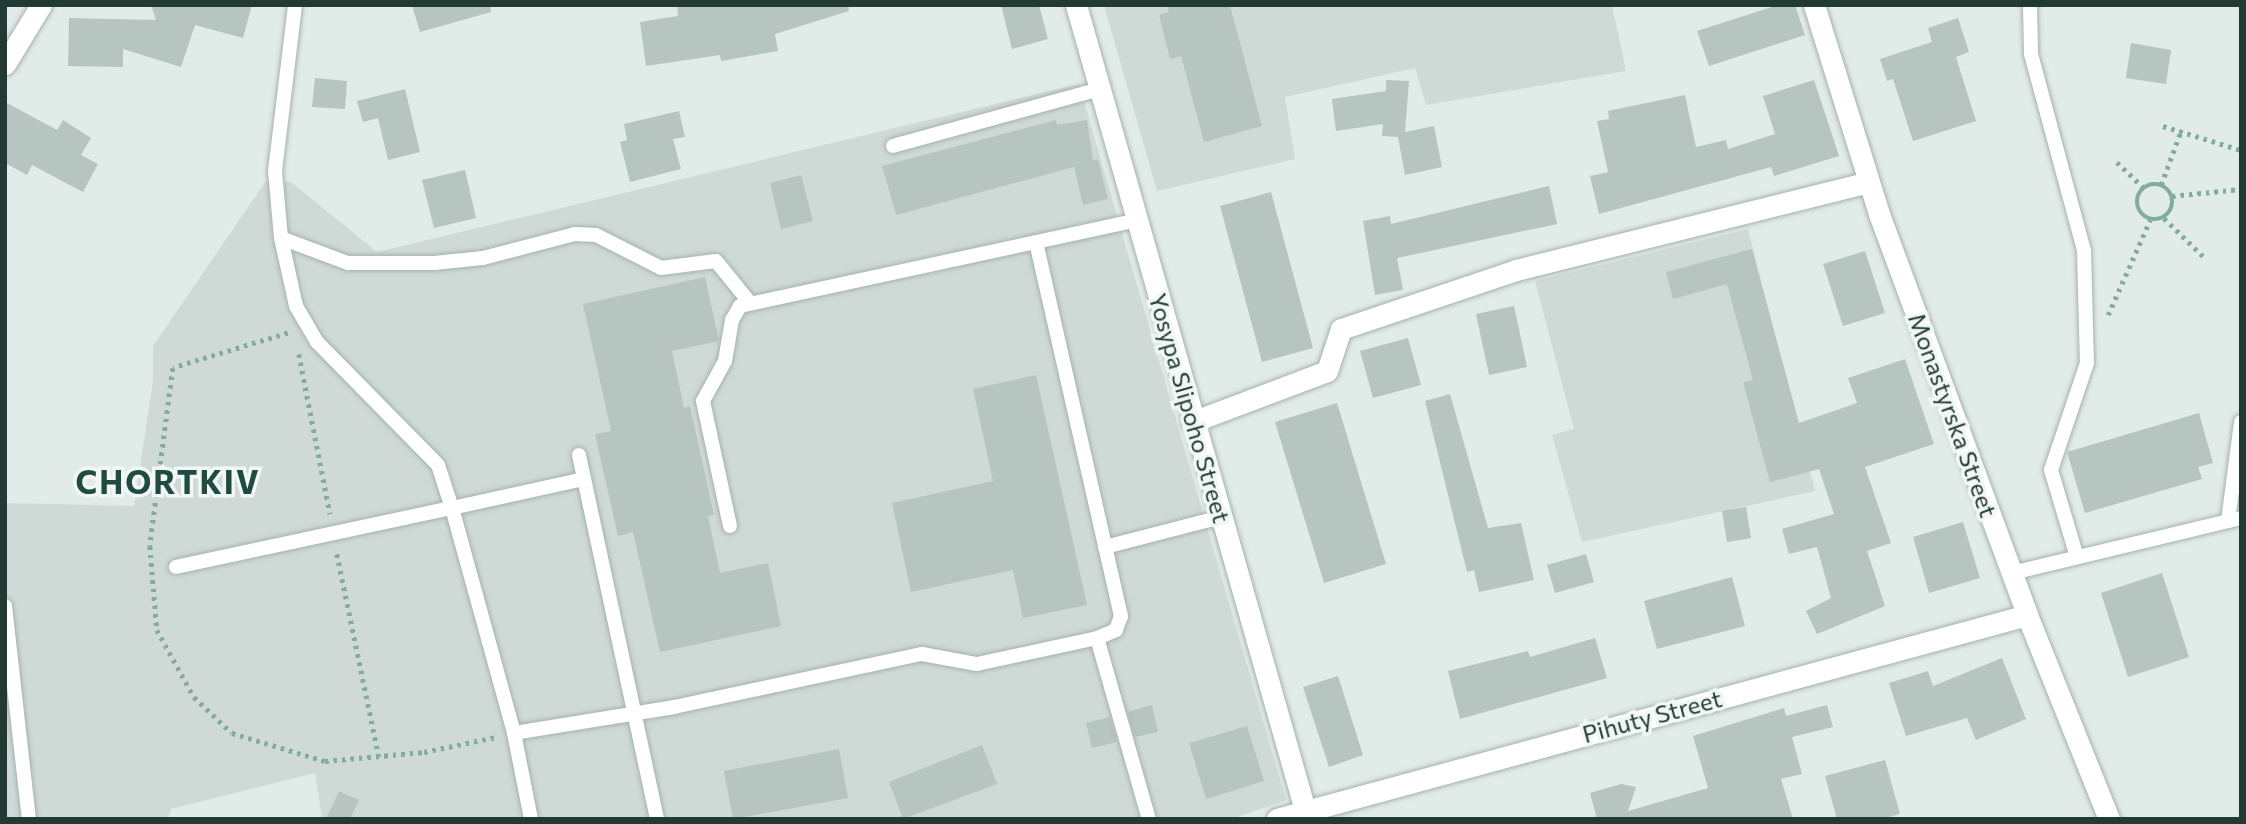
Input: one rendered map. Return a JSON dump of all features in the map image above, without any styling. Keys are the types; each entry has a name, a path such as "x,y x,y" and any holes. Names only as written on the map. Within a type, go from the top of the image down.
{"street":[{"path":"5,64 40,5"},
{"name":"Yosypa Slipoho Street","path":"1076,5 1192,422 1305,810"},
{"name":"Monastyrska Street","path":"1814,5 1868,182 2027,615 2109,819"},
{"path":"1192,422 1327,371 1341,329 1516,270 1868,182"},
{"name":"Pihuty Street","path":"1277,819 2027,615"}],"lane":[{"path":"295,5 276,157 281,238 296,306 307,328 438,465 513,733 531,819"},
{"path":"2030,5 2031,54 2084,251 2087,363 2051,470 2077,557"},
{"path":"893,146 1100,89"},
{"path":"730,526 703,401 725,361 734,313 750,303 1137,220"},
{"path":"281,238 340,261 434,263 483,258 575,234 596,235 661,268 716,261 750,303"},
{"path":"513,733 635,715 922,654 977,664 1112,634 1121,622 1035,242"},
{"path":"2012,573 2234,519 2241,422"},
{"path":"579,455 657,819"},
{"path":"176,567 584,479"},
{"path":"1105,547 1221,517"},
{"path":"5,606 29,819"},
{"path":"1097,638 1149,819"}],"path":[{"path":"2163,126 2241,150"},
{"path":"2161,186 2181,131"},
{"path":"2117,162 2144,188"},
{"path":"2144,188 2161,186"},
{"path":"2161,186 2172,197"},
{"path":"2144,188 2137,204 2150,220"},
{"path":"2172,197 2241,189"},
{"path":"2164,218 2172,197"},
{"path":"2150,220 2164,218"},
{"path":"2164,218 2205,258"},
{"path":"2103,325 2150,220"},
{"path":"294,340 290,332 173,368 150,545 157,629 194,697 232,733 325,761 379,757 513,733"},
{"path":"298,347 379,757"}],"shaded area":[{"path":"1104,5 1612,5 1626,71 1426,105 1415,68 1285,97 1295,159 1157,191"},
{"path":"1079,84 1286,800 1232,819 322,819 315,773 171,809 168,819 5,819 5,503 134,506 153,381 153,346 266,181 291,182 377,252"},
{"path":"1748,229 1815,491 1582,542 1552,435 1574,429 1535,281"}],"building":[{"path":"151,5 252,5 243,38 195,25 181,67 123,49 123,67 68,66 69,18 156,20"},
{"path":"412,5 490,5 491,12 420,32"},
{"path":"677,5 848,5 849,11 775,34 778,51 721,61 720,55 646,66 640,22 678,16"},
{"path":"1001,5 1039,5 1048,39 1012,49"},
{"path":"1167,5 1230,5 1262,126 1204,142 1181,56 1170,59 1159,15 1169,12"},
{"path":"1778,5 1795,5 1805,35 1709,66 1697,31"},
{"path":"1958,18 1969,52 1956,57 1976,121 1913,141 1893,79 1887,81 1880,59 1932,42 1928,28"},
{"path":"2131,43 2171,50 2166,84 2126,78"},
{"path":"315,78 347,81 345,109 312,107"},
{"path":"1386,80 1409,81 1405,132 1434,126 1442,167 1405,175 1398,137 1382,136 1383,124 1336,131 1332,99 1386,91"},
{"path":"1814,80 1839,156 1774,176 1771,167 1599,214 1590,176 1608,172 1597,121 1609,119 1608,111 1685,95 1696,147 1726,140 1728,149 1775,134 1763,96"},
{"path":"405,89 420,152 388,160 378,118 363,122 357,101"},
{"path":"5,102 57,130 63,120 91,138 81,155 98,164 83,192 32,165 27,175 5,163"},
{"path":"679,111 685,137 673,139 681,169 630,182 620,142 627,140 624,124"},
{"path":"1056,120 1057,125 1087,120 1093,160 1098,159 1108,199 1083,205 1074,167 896,215 882,166"},
{"path":"465,170 476,218 434,228 422,180"},
{"path":"801,175 813,221 781,229 770,183"},
{"path":"1549,186 1557,224 1397,258 1403,290 1375,295 1363,221 1390,216 1391,224"},
{"path":"1271,192 1313,348 1262,362 1220,206"},
{"path":"1752,249 1799,423 1857,403 1848,378 1905,359 1934,444 1865,467 1891,543 1867,551 1885,606 1817,634 1806,611 1831,598 1817,547 1789,554 1782,529 1834,514 1819,469 1770,482 1743,382 1753,380 1727,284 1673,299 1666,272"},
{"path":"1865,251 1885,313 1843,326 1823,264"},
{"path":"705,277 719,341 672,351 684,408 690,406 714,515 708,516 720,573 768,563 781,626 660,652 633,532 618,536 595,434 611,431 583,304"},
{"path":"1514,306 1527,367 1489,375 1476,314"},
{"path":"1408,338 1421,385 1373,398 1360,351"},
{"path":"1036,375 1087,605 1023,618 1013,570 911,592 892,503 993,481 973,389"},
{"path":"1450,394 1488,528 1521,523 1534,580 1479,592 1474,570 1467,572 1425,401"},
{"path":"1337,403 1386,564 1324,583 1275,422"},
{"path":"2199,413 2213,463 2198,467 2202,479 2085,513 2067,452"},
{"path":"1746,507 1751,538 1727,542 1722,511"},
{"path":"1963,522 1980,578 1929,593 1913,537"},
{"path":"1586,554 1594,582 1555,593 1547,565"},
{"path":"2162,573 2189,657 2128,677 2101,593"},
{"path":"1732,577 1745,626 1657,649 1644,601"},
{"path":"1595,638 1607,678 1460,719 1448,671 1528,651 1530,657"},
{"path":"2002,658 2026,719 1976,740 1967,718 1906,736 1889,683 1928,671 1933,686"},
{"path":"1338,676 1363,755 1329,767 1303,687"},
{"path":"1152,705 1158,732 1135,737 1128,712"},
{"path":"1827,705 1833,727 1792,737 1802,774 1781,779 1793,819 1597,819 1590,793 1621,784 1636,787 1628,811 1708,788 1693,736 1784,708 1786,716"},
{"path":"1110,717 1117,742 1092,748 1086,723"},
{"path":"1247,726 1264,781 1206,799 1189,743"},
{"path":"982,745 997,784 903,819 889,782"},
{"path":"839,749 848,798 733,819 724,771"},
{"path":"1885,760 1900,814 1881,819 1837,819 1825,776"},
{"path":"339,791 359,800 350,819 326,819"}],"district":[{"name":"CHORTKIV","path":"168,481"}]}
